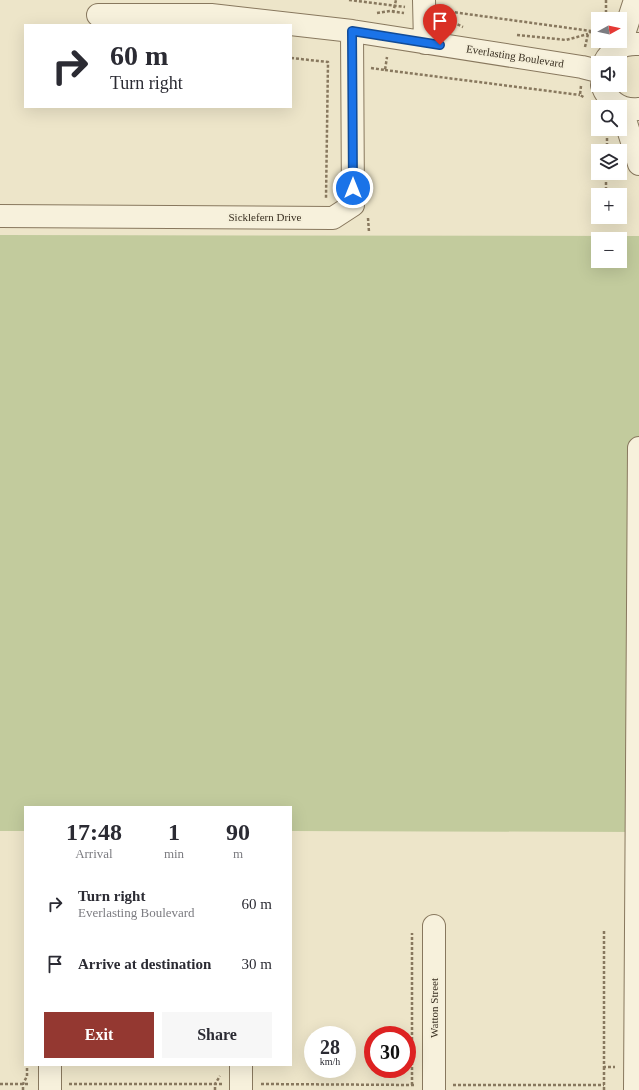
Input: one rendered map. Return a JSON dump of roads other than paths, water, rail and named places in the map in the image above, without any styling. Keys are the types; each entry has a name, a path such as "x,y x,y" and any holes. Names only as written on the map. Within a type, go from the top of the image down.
{"street":[{"path":"609,56 611,53 629,45 635,0"},
{"path":"424,4 425,43"},
{"name":"Everlasting Boulevard","path":"98,16 211,8 425,43 582,66 591,69"},
{"name":"Sicklefern Drive","path":"0,216 334,218 353,205 352,31"},
{"path":"605,92 612,102 630,108 639,164"},
{"path":"635,1090 639,448"},
{"name":"Watton Street","path":"434,926 434,1088"}]}
